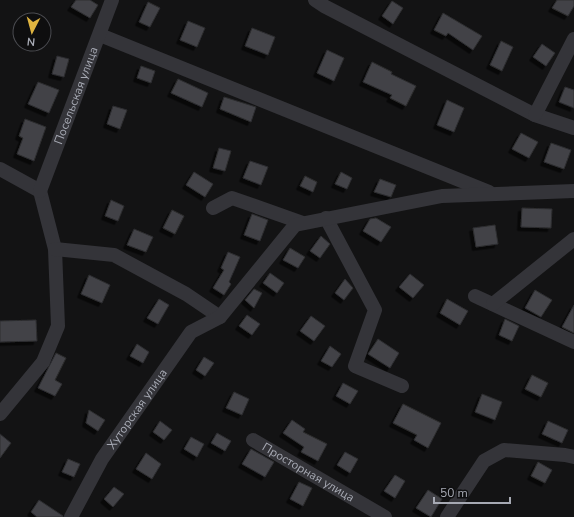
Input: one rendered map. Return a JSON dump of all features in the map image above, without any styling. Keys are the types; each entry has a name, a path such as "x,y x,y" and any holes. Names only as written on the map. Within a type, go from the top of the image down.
{"street":[{"name":"Посельская улица","path":"40,191 112,0"},
{"path":"316,0 324,6 535,115 574,128"},
{"path":"100,35 493,194"},
{"path":"535,115 574,39"},
{"path":"0,169 40,191 55,249 58,326 43,362 0,414"},
{"path":"55,249 114,255 186,294 220,317 294,225 442,196 574,191"},
{"path":"213,208 232,198 303,223"},
{"path":"326,218 375,310 355,366 402,386"},
{"path":"493,304 574,239"},
{"path":"475,296 574,342"},
{"name":"Хуторская улица","path":"71,517 102,459 191,332 220,317"},
{"name":"Просторная улица","path":"252,440 385,517"},
{"path":"447,517 484,461 504,450 574,457"}],"building":[{"path":"76,0 90,0 98,5 90,18 71,7"},
{"path":"557,0 574,0 574,6 568,16 552,8"},
{"path":"392,1 403,8 393,24 382,16"},
{"path":"148,2 160,8 150,27 139,22"},
{"path":"443,13 482,36 473,50 448,33 446,36 434,30"},
{"path":"188,21 205,28 197,47 180,40"},
{"path":"252,28 275,37 268,55 245,46"},
{"path":"501,41 513,47 502,71 490,65"},
{"path":"542,44 555,53 546,66 533,57"},
{"path":"327,50 344,58 334,81 317,73"},
{"path":"57,56 69,59 64,77 52,74"},
{"path":"372,62 392,72 391,74 416,86 406,106 390,98 392,95 363,82"},
{"path":"141,66 155,71 151,83 137,78"},
{"path":"178,79 208,93 202,107 171,93"},
{"path":"38,82 59,90 49,113 28,104"},
{"path":"565,87 574,90 574,108 559,102"},
{"path":"224,97 256,107 251,122 220,109"},
{"path":"447,100 464,108 454,132 437,125"},
{"path":"113,106 127,110 120,129 107,124"},
{"path":"25,119 46,127 34,161 17,154 23,138 19,136"},
{"path":"521,133 538,142 529,158 512,149"},
{"path":"551,143 571,150 564,169 544,162"},
{"path":"219,148 231,151 225,171 213,168"},
{"path":"250,161 268,167 261,185 243,178"},
{"path":"194,172 213,184 205,197 186,185"},
{"path":"341,172 352,178 347,189 335,184"},
{"path":"305,176 317,182 313,192 300,186"},
{"path":"380,179 396,185 391,197 374,192"},
{"path":"111,200 124,206 118,221 105,216"},
{"path":"522,208 552,209 551,228 521,227"},
{"path":"172,210 184,216 175,234 163,228"},
{"path":"252,214 268,220 260,241 244,235"},
{"path":"376,218 391,227 381,242 363,231 370,219"},
{"path":"495,225 498,244 476,247 473,228"},
{"path":"134,229 153,237 146,252 127,245"},
{"path":"321,236 330,244 320,258 310,251"},
{"path":"290,248 305,257 298,268 283,260"},
{"path":"228,252 240,257 229,282 231,284 224,295 213,288 224,270 221,268"},
{"path":"270,273 284,283 277,293 263,283"},
{"path":"410,274 424,285 413,298 399,287"},
{"path":"89,275 110,285 102,303 81,294"},
{"path":"345,279 353,288 344,300 335,293"},
{"path":"254,289 262,293 254,308 245,300"},
{"path":"535,290 552,300 541,317 525,308"},
{"path":"159,299 169,305 158,324 147,318"},
{"path":"447,299 468,311 460,325 440,313"},
{"path":"574,305 574,333 562,327"},
{"path":"247,315 260,324 252,335 239,326"},
{"path":"311,316 325,326 314,341 300,331"},
{"path":"505,319 519,326 512,341 499,335"},
{"path":"36,320 37,341 0,342 0,321"},
{"path":"378,339 399,353 390,368 368,354"},
{"path":"137,344 149,352 143,363 130,356"},
{"path":"330,346 341,354 332,367 321,361"},
{"path":"56,353 66,358 55,380 62,384 55,396 38,388"},
{"path":"204,357 214,363 205,376 196,370"},
{"path":"532,375 548,383 541,397 525,389"},
{"path":"343,383 358,391 350,404 336,396"},
{"path":"234,392 249,399 242,415 226,408"},
{"path":"482,394 502,402 495,420 475,412"},
{"path":"403,404 441,423 428,448 414,440 417,435 393,423"},
{"path":"89,410 105,420 98,431 86,423"},
{"path":"292,420 305,429 303,432 327,444 318,461 301,452 304,447 283,433"},
{"path":"160,421 172,430 164,440 153,432"},
{"path":"548,421 568,430 562,443 542,434"},
{"path":"217,433 231,441 225,451 211,443"},
{"path":"0,434 11,443 0,458"},
{"path":"191,437 204,444 197,457 184,449"},
{"path":"251,449 274,462 265,477 242,464"},
{"path":"345,452 358,459 350,473 337,465"},
{"path":"146,453 161,464 152,479 136,469"},
{"path":"68,459 80,464 74,477 62,472"},
{"path":"538,462 552,470 545,483 531,476"},
{"path":"395,475 405,481 395,498 384,491"},
{"path":"299,482 312,488 303,506 290,499"},
{"path":"114,487 124,494 113,507 104,499"},
{"path":"428,490 442,499 431,517 416,508"},
{"path":"39,500 63,517 37,517 31,512"}]}
